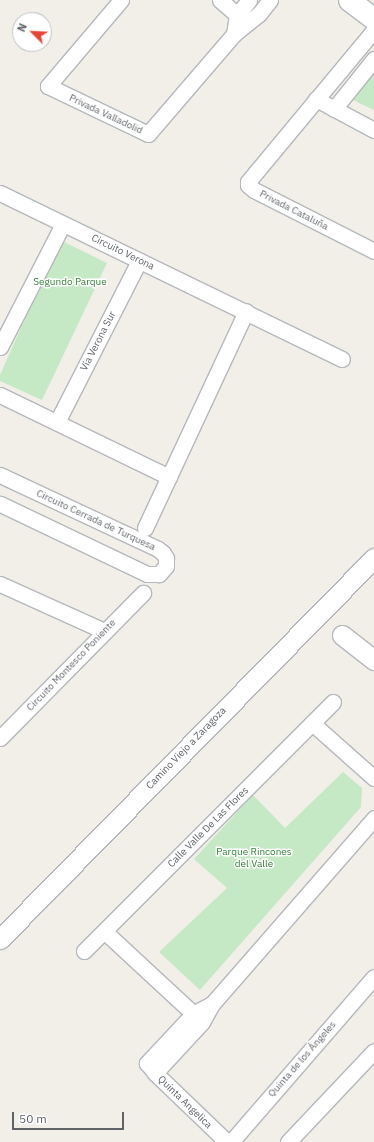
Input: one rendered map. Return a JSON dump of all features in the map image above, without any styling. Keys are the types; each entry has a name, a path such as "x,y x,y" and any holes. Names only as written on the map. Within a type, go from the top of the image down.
{"main road":[{"path":"349,0 374,19"}],"street":[{"name":"Privada Valladolid","path":"121,0 48,86 148,134 234,34 242,20 249,0"},
{"path":"220,0 242,20"},
{"name":"Privada Valladolid","path":"242,20 259,14 270,0"},
{"name":"Privada Cataluña","path":"374,30 250,179 248,185 254,190 374,251"},
{"path":"334,109 374,59"},
{"path":"316,99 374,130"},
{"name":"Circuito Verona","path":"0,193 246,311 342,359"},
{"path":"0,348 63,224"},
{"name":"Vía Verona Sur","path":"57,422 139,260"},
{"path":"145,528 246,311"},
{"path":"0,395 169,477"},
{"name":"Circuito Cerrada de Turquesa","path":"0,474 158,549 166,558 166,566 159,574 147,574 0,504"},
{"name":"Camino Viejo a Zaragoza","path":"0,939 374,558"},
{"path":"0,584 104,631"},
{"name":"Circuito Montesco Poniente","path":"0,738 143,593"},
{"path":"342,635 374,660"},
{"name":"Calle Valle De Las Flores","path":"84,951 333,702"},
{"path":"312,723 374,778"},
{"path":"104,931 198,1018 212,1004 374,818"},
{"name":"Quinta de los Ángeles","path":"231,1142 374,977"},
{"name":"Quinta Angelica","path":"198,1018 151,1067 227,1142"},
{"path":"288,1142 374,1050"}],"green space":[{"path":"374,74 374,110 353,100"},
{"name":"Segundo Parque","path":"60,240 107,263 42,400 0,381 0,375"},
{"name":"Parque Rincones del Valle","path":"343,772 362,788 361,807 200,990 159,952 227,888 194,859 253,795 285,828"}]}
